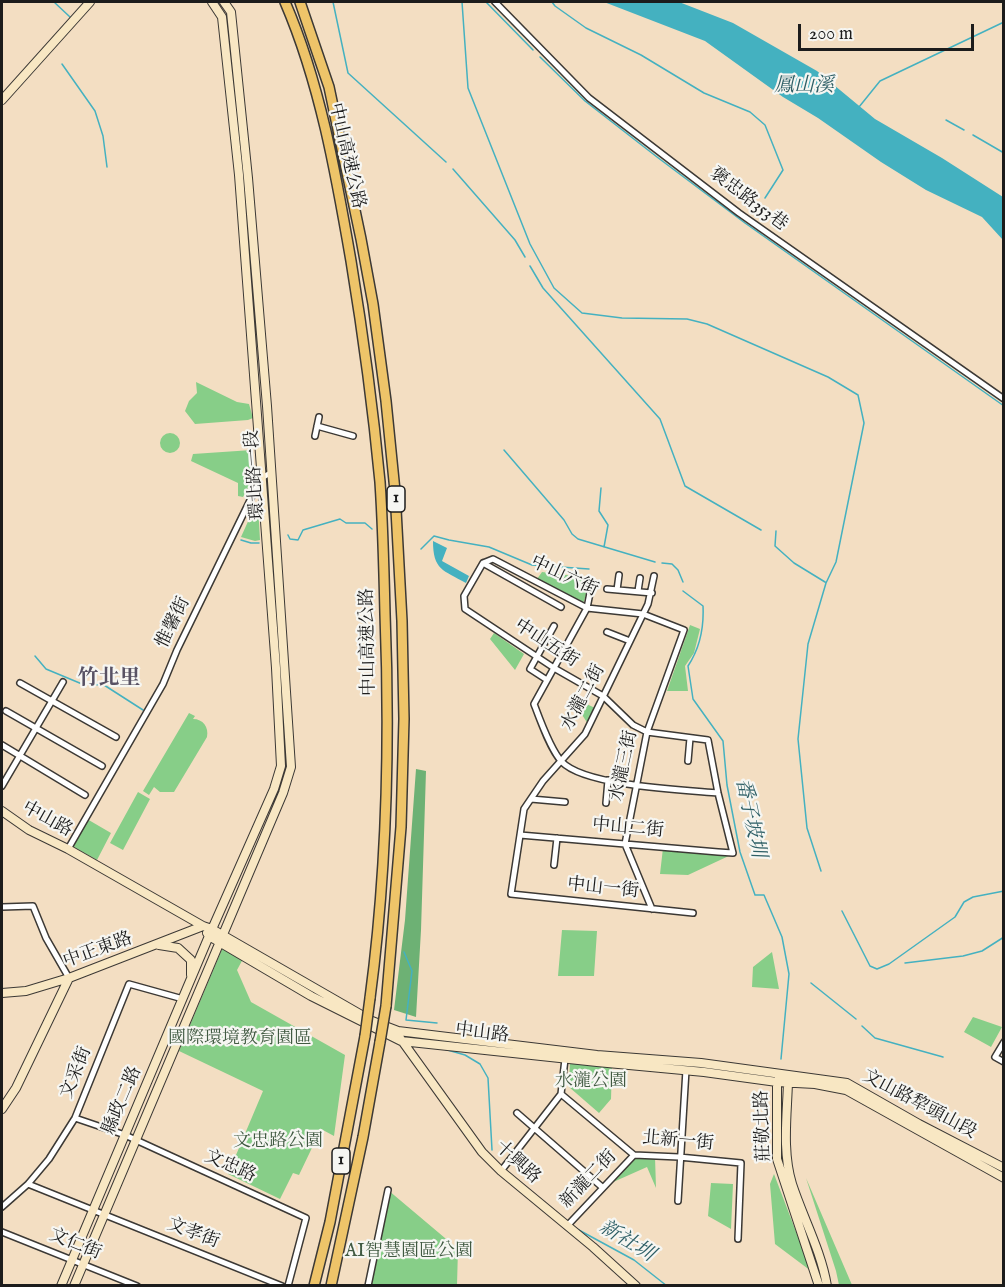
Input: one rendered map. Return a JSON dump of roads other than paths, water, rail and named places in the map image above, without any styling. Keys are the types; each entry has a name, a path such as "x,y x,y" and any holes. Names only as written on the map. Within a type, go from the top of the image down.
{"highway":[{"name":"中山高速公路","path":"285,2 307,66 334,172 364,344 380,482 387,658 387,749 378,936 365,1036 330,1222 314,1286"},
{"name":"中山高速公路","path":"300,2 329,87 361,239 385,390 395,491 402,621 404,718 401,827 386,1006 358,1159 331,1286"}],"street":[{"path":"2,100 90,2"},
{"name":"環北路一段","path":"212,2 222,16 239,175 285,661 291,768 284,793 222,939"},
{"name":"環北路一段","path":"211,933 274,789 281,766 266,475 267,406 248,178 231,12 224,2"},
{"name":"褒忠路353巷","path":"495,2 589,98 748,220 1004,399"},
{"path":"315,436 319,417"},
{"path":"317,426 353,436"},
{"name":"惟馨街","path":"68,849 163,684 210,582 266,475"},
{"name":"中山六街","path":"483,563 493,559 587,608 643,614 684,630"},
{"path":"483,563 561,607"},
{"name":"中山五街","path":"483,563 464,596 465,609 554,668 603,696 633,725 647,732 708,740 718,793"},
{"path":"617,590 618,575"},
{"name":"水瀧二街","path":"511,894 524,809 585,734 643,614 652,593 654,576"},
{"path":"638,591 640,578"},
{"path":"592,583 587,608 534,704 561,761 577,772 637,786 718,793"},
{"path":"607,589 652,593"},
{"path":"547,680 530,669 554,626"},
{"name":"水瀧三街","path":"625,844 647,732 684,630"},
{"path":"607,632 630,642"},
{"path":"2,786 63,682"},
{"path":"20,683 116,737"},
{"path":"6,711 102,766"},
{"path":"688,761 690,738"},
{"path":"2,746 85,795"},
{"path":"606,803 608,780"},
{"name":"中山二街","path":"520,835 733,853 718,793"},
{"path":"531,799 565,802"},
{"name":"中山路","path":"2,812 28,830 68,849 211,933 372,1021 398,1031 585,1054 701,1063 782,1073"},
{"path":"554,865 557,838"},
{"path":"625,844 652,909"},
{"name":"中山一街","path":"511,894 693,913"},
{"path":"2,907 33,906 46,938 69,978 16,1088 2,1109"},
{"name":"中正東路","path":"2,993 26,991 69,978 203,927"},
{"name":"縣政二路","path":"61,1286 211,933"},
{"name":"中山路","path":"222,939 310,996 401,1041 788,1082"},
{"name":"縣政二路","path":"74,1286 222,939"},
{"path":"158,944 178,948 191,960 191,980"},
{"name":"文采街","path":"2,1207 28,1184 49,1159 75,1118 129,984 183,999"},
{"path":"398,1031 401,1041"},
{"name":"十興路","path":"401,1041 482,1152 501,1171 636,1286"},
{"path":"1004,1042 995,1058 1004,1062"},
{"path":"501,1171 561,1094 565,1059"},
{"path":"678,1201 686,1070"},
{"name":"莊敬北路","path":"819,1286 777,1159 777,1082 782,1073 788,1082 786,1155 792,1184 824,1269 827,1286"},
{"name":"文山路犂頭山段","path":"782,1073 848,1083 922,1126 1004,1168"},
{"name":"文山路犂頭山段","path":"788,1082 846,1090 1004,1178"},
{"name":"北新一街","path":"561,1094 634,1155 741,1163 738,1239"},
{"path":"517,1113 602,1187"},
{"name":"文忠路","path":"75,1118 125,1135 306,1218 288,1286"},
{"name":"新瀧二街","path":"567,1226 634,1155"},
{"name":"文孝街","path":"28,1184 282,1286"},
{"path":"368,1286 388,1190"},
{"name":"文仁街","path":"2,1232 137,1286"}],"water":[{"name":"鳳山溪","path":"604,2 679,2 733,23 817,71 875,119 1003,197 1003,240 982,217 926,190 881,162 818,118 783,97 705,41"},
{"path":"433,541 447,548 442,561 469,576 466,583 445,572 437,564"}],"waterway":[{"path":"54,2 70,17"},
{"path":"333,2 348,73 446,162"},
{"path":"462,2 468,88 530,244 554,288 582,313 622,318 687,319 707,324 828,377 858,395 864,423 836,562 826,583 808,644 798,739 807,828 821,871"},
{"path":"486,2 533,50"},
{"path":"552,2 586,28 641,55 704,93 750,112 765,125 783,170 765,198"},
{"path":"859,107 880,81 1004,22"},
{"path":"540,57 585,101 657,157 745,223 1004,406"},
{"path":"62,64 95,111 103,136 107,167"},
{"path":"946,120 964,130"},
{"path":"973,135 1004,153"},
{"path":"453,169 515,240 525,257"},
{"path":"530,266 543,288 660,419 685,486 761,530"},
{"path":"504,450 578,539 655,562"},
{"path":"601,488 599,511 608,525 604,547"},
{"name":"番子坡圳","path":"288,535 290,539 298,540 303,530 340,519 346,523 365,523 372,529"},
{"path":"776,531 775,546 794,563 825,582"},
{"name":"番子坡圳","path":"421,549 434,536 489,547 532,565 589,569"},
{"path":"241,540 259,543"},
{"path":"662,563 672,564 678,570 683,582"},
{"name":"番子坡圳","path":"683,591 703,606 700,637 696,652 688,666 693,699 723,741 727,785 740,852 755,895 764,895 782,937 789,974 781,1059"},
{"name":"新社圳","path":"35,656 46,669 82,684 104,685 143,710"},
{"path":"842,911 870,966 877,969 889,964 955,917 964,902 973,897 1004,891"},
{"path":"905,963 963,956 982,951 1004,937"},
{"name":"新社圳","path":"404,952 412,971 406,1020 437,1023"},
{"path":"811,983 856,1019"},
{"path":"862,1026 875,1038 943,1057"},
{"name":"新社圳","path":"444,1049 465,1055 480,1064 488,1078 492,1150"},
{"name":"新社圳","path":"577,1229 634,1260 667,1286"}],"district":[{"name":"竹北里","path":"109,680"}],"park label":[{"name":"國際環境教育園區","path":"240,1039"},
{"name":"水瀧公園","path":"591,1082"},
{"name":"文忠路公園","path":"278,1142"},
{"name":"AI智慧園區公園","path":"409,1252"}]}
